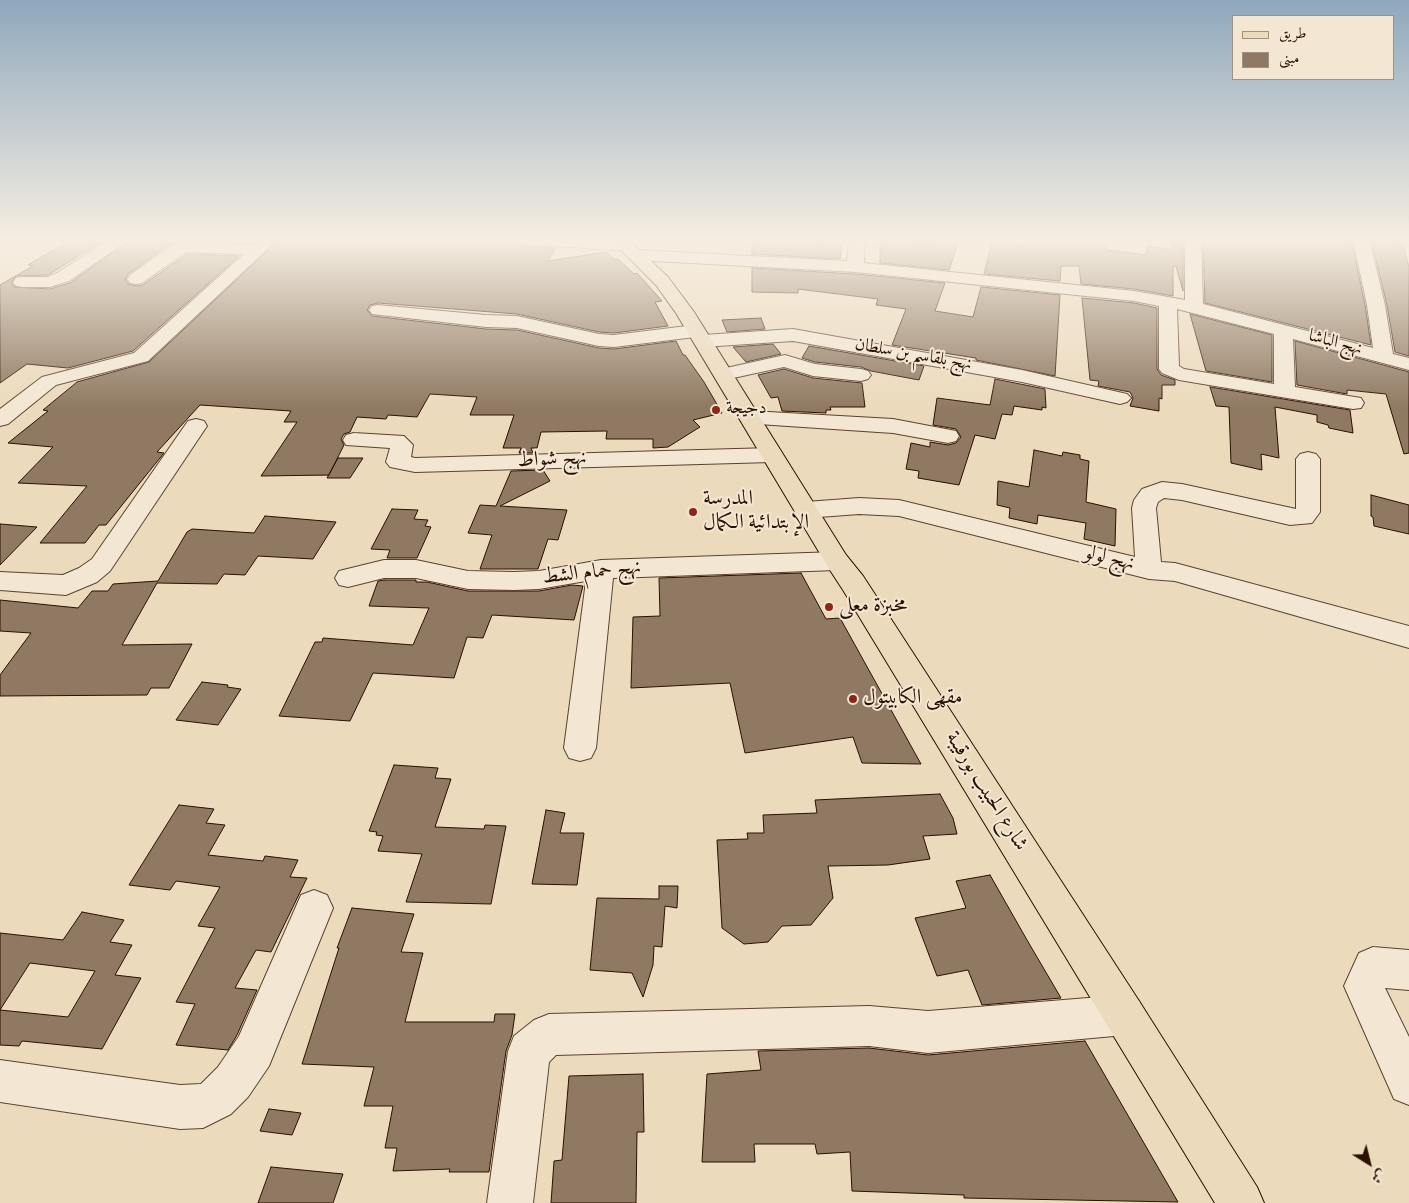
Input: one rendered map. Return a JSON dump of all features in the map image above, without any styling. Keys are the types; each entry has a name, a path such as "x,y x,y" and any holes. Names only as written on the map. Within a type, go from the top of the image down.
{"main road":[{"name":"شارع الحبيب بورقيبة","path":"672,295 724,374 837,561 854,583 1241,1203"}],"street":[{"path":"0,419 49,381 141,357 209,295"},
{"name":"نهج الباشا","path":"1121,295 1194,307 1409,364"},
{"path":"1194,295 1194,307"},
{"path":"1374,295 1384,358"},
{"path":"1168,302 1169,369 1179,374 1285,390 1353,403"},
{"name":"نهج بلقاسم بن سلطان","path":"378,310 486,321 517,322 599,340 614,341 699,336 792,335 1022,376 1120,398"},
{"path":"1283,330 1285,390"},
{"path":"724,374 785,361 813,370 861,375"},
{"path":"751,418 893,426 948,436"},
{"path":"0,581 66,585 88,575 101,565 196,426"},
{"name":"نهج شواط","path":"354,440 396,441 402,446 398,462 415,465 772,455"},
{"path":"1149,570 1144,508 1146,500 1151,494 1162,490 1182,492 1290,517 1303,517 1308,512 1308,459"},
{"name":"نهج لولو","path":"806,510 859,506 899,508 1149,570 1175,572 1409,637"},
{"name":"نهج حمام الشط","path":"348,578 384,569 416,569 468,580 514,581 539,580 601,569 837,561"},
{"path":"580,748 601,569"},
{"path":"0,1081 180,1107 203,1106 216,1099 232,1082 254,1051 314,908"},
{"path":"1409,970 1373,968 1364,986 1409,1084"},
{"path":"510,1203 530,1051 549,1035 869,1026 928,1032 1125,1015"}],"building":[{"path":"0,295 195,295 133,351 68,368 27,364 0,383"},
{"path":"220,295 657,295 662,301 655,302 668,326 614,333 599,332 517,314 378,303 370,305 367,310 372,316 486,329 517,330 599,348 614,349 676,341 683,355 685,355 704,382 722,413 693,420 700,427 668,447 653,448 653,439 606,439 607,431 541,432 537,448 531,448 533,453 519,453 521,448 503,448 514,415 470,415 477,397 430,394 417,417 388,415 386,419 357,417 350,432 344,434 341,439 344,445 329,475 261,476 297,422 284,422 291,411 200,405 157,452 164,453 106,525 99,525 85,543 40,543 87,486 18,483 53,447 8,443 48,411 43,410 77,382 149,362"},
{"path":"847,295 941,295 935,311 973,317 979,295 1060,295 1055,376 976,360 976,358 892,345 906,309 876,305 878,299"},
{"path":"1205,295 1363,295 1371,345 1205,303"},
{"path":"1385,295 1409,295 1409,356 1395,352"},
{"path":"1082,298 1134,303 1157,308 1157,369 1161,375 1175,380 1175,385 1162,385 1162,399 1159,398 1159,411 1130,406 1133,398 1130,392 1098,386 1099,381 1090,380"},
{"path":"1190,314 1272,335 1272,382 1206,371"},
{"path":"761,318 765,329 727,332 722,320"},
{"path":"1295,341 1409,372 1409,453 1404,454 1386,394 1347,390 1347,394 1297,385"},
{"path":"773,344 781,354 746,362 733,347"},
{"path":"809,346 924,366 919,380 871,371 861,367 815,362 802,358"},
{"path":"784,369 813,378 862,383 865,407 830,407 831,410 826,410 826,413 782,411 778,397 771,398 758,375"},
{"path":"995,379 1045,389 1046,408 1042,407 1042,410 1014,406 1012,415 1002,414 995,439 975,435 959,485 918,478 919,471 906,469 911,443 930,447 930,442 948,445 956,443 961,437 956,429 933,425 937,398 990,405"},
{"path":"1210,387 1350,410 1353,433 1329,428 1328,425 1317,422 1317,415 1275,407 1279,458 1261,454 1262,470 1231,463 1229,407 1216,406"},
{"path":"1034,450 1062,456 1063,452 1080,455 1080,459 1089,461 1086,502 1116,509 1115,546 1084,539 1086,523 1038,515 1037,524 1009,518 1010,508 997,505 998,481 1029,487"},
{"path":"338,458 363,458 350,478 327,478"},
{"path":"543,470 550,481 500,506 567,510 558,540 548,539 538,569 480,569 492,535 468,533 480,505 496,506 511,471"},
{"path":"1371,495 1409,505 1409,534 1374,526 1373,517 1371,516"},
{"path":"392,509 418,510 414,519 428,520 425,526 431,527 417,558 387,558 390,550 371,549"},
{"path":"265,516 336,522 313,559 258,556 245,575 224,574 217,584 157,583 122,645 192,644 169,688 151,688 147,695 0,696 0,675 31,633 0,631 0,600 78,608 92,591 108,591 113,584 158,581 187,532 192,529 254,533"},
{"path":"0,524 37,527 0,565"},
{"path":"801,573 826,619 840,618 921,764 862,763 853,737 745,753 730,683 631,688 633,617 660,616 659,578"},
{"path":"416,580 416,582 427,582 468,591 539,591 572,585 583,586 574,620 492,615 483,638 467,637 454,678 373,673 350,721 279,716 315,642 322,642 323,638 413,645 429,608 369,606 378,581"},
{"path":"202,682 228,685 227,687 241,689 218,725 176,720"},
{"path":"394,765 438,768 435,778 451,779 435,827 484,829 485,825 506,826 491,904 406,902 422,854 378,851 383,836 376,835 377,832 369,831"},
{"path":"940,794 953,818 957,834 923,836 930,859 888,865 828,866 833,898 811,925 782,926 768,942 744,944 722,928 717,840 748,839 747,833 764,833 763,815 817,813 815,800"},
{"path":"179,805 214,809 206,823 225,825 208,855 263,861 265,856 298,860 290,877 307,878 271,952 256,950 235,988 257,990 237,1035 228,1050 176,1045 195,1004 176,1002 215,928 198,926 220,887 176,881 170,890 129,885"},
{"path":"546,810 565,813 560,833 584,833 577,885 532,884"},
{"path":"990,875 1061,998 982,1005 968,970 937,976 915,918 966,908 956,881"},
{"path":"659,886 678,886 677,908 665,906 662,947 654,946 653,965 643,997 632,973 590,970 597,898 659,899"},
{"path":"352,908 414,914 401,952 423,953 405,1022 494,1022 495,1014 515,1014 512,1035 506,1051 489,1172 449,1172 450,1169 393,1171 397,1148 385,1148 393,1106 364,1106 374,1067 302,1064 339,948 337,948"},
{"path":"82,912 124,920 110,942 132,945 115,975 141,978 102,1049 22,1041 19,1046 0,1045 0,933 63,940","holes":["30,963 95,971 68,1017 0,1010"]},
{"path":"1085,1041 1178,1202 964,1198 964,1195 852,1191 850,1152 817,1154 815,1144 754,1144 755,1162 702,1162 707,1074 761,1070 758,1051 869,1048 928,1055"},
{"path":"643,1074 644,1132 637,1132 636,1203 551,1203 554,1161 562,1160 569,1076"},
{"path":"269,1109 301,1113 292,1135 260,1131"},
{"path":"271,1167 343,1174 333,1203 258,1203"}],"place":[{"name":"دجيجة","path":"716,410"},
{"name":"المدرسة الإبتدائية الكمال","path":"693,512"},
{"name":"مخبزة معلى","path":"829,607"},
{"name":"مقهى الكابيتول","path":"853,699"}]}
